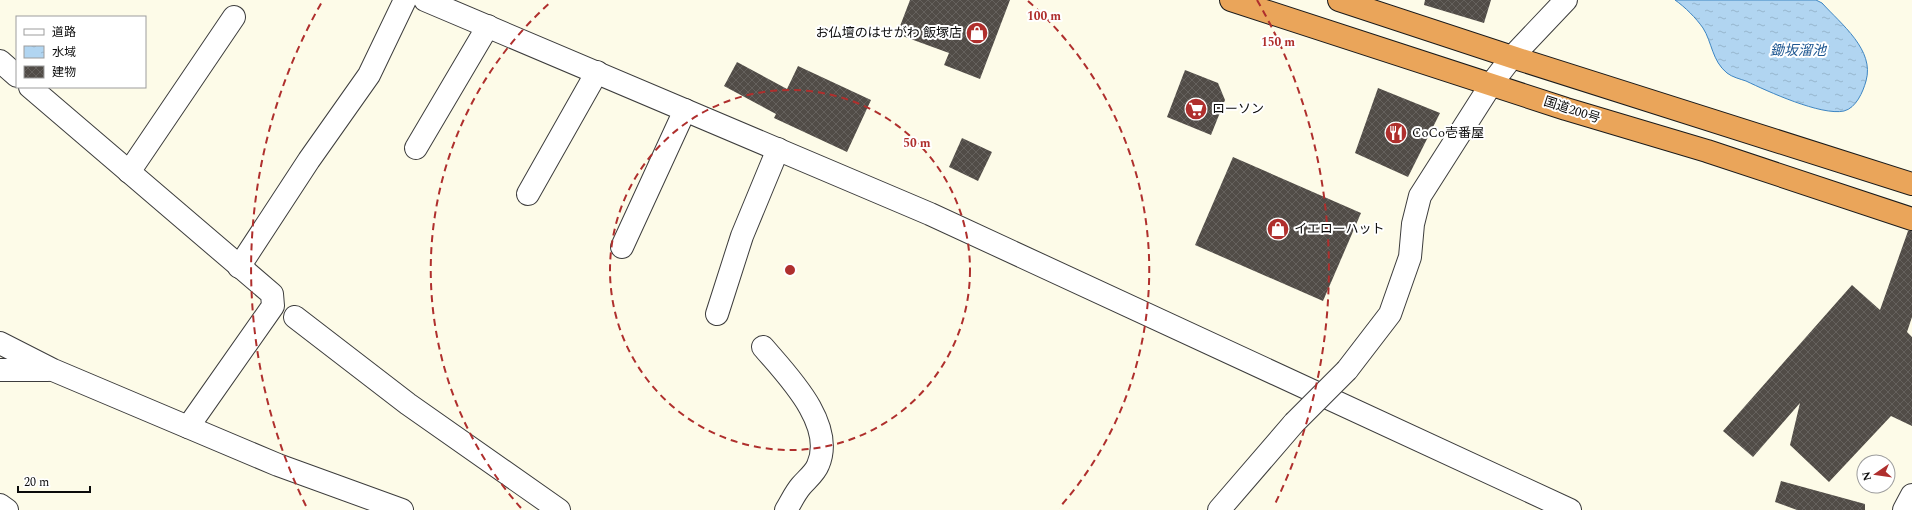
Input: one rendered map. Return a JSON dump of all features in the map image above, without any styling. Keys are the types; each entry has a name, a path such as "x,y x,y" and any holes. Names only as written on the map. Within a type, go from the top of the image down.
{"highway":[{"name":"国道200号","path":"1231,0 1566,109 1707,151 1912,219"},
{"path":"1339,0 1512,57 1912,184"}],"street":[{"path":"240,267 309,160 369,75 406,0"},
{"path":"425,0 930,214 1570,510"},
{"path":"1219,510 1294,423 1346,370 1390,314 1410,257 1413,224 1420,196 1492,84 1512,57 1566,0"},
{"path":"129,172 234,18"},
{"path":"416,148 488,26"},
{"path":"0,61 16,75"},
{"path":"528,194 597,72"},
{"path":"31,88 272,294 273,306 188,427"},
{"path":"622,247 685,110"},
{"path":"717,314 742,236 778,149"},
{"path":"295,317 408,404 559,510"},
{"path":"0,343 54,370 278,465 402,510"},
{"path":"763,346 807,400 817,422 822,447 818,466 799,488 786,510"},
{"path":"0,370 54,370"},
{"path":"1904,510 1912,495"},
{"path":"0,505 7,510"}],"water":[{"name":"鋤坂溜池","path":"1675,0 1816,0 1822,3 1847,29 1861,48 1866,59 1866,81 1861,95 1852,107 1844,111 1834,112 1794,102 1731,76 1718,63 1703,28 1686,9"}],"building":[{"path":"910,0 1010,0 980,79 944,65 949,53 897,34"},
{"path":"1425,0 1491,0 1484,23 1424,5"},
{"path":"737,62 787,89 798,66 871,100 847,152 774,118 776,114 724,86"},
{"name":"ローソン","path":"1185,70 1218,83 1225,100 1211,135 1167,117"},
{"name":"CoCo壱番屋","path":"1378,88 1440,113 1408,177 1355,153"},
{"path":"962,138 992,152 978,181 949,167"},
{"name":"イエローハット","path":"1233,157 1361,213 1323,301 1195,245"},
{"path":"1908,231 1912,231 1912,317 1907,332 1912,337 1912,426 1891,416 1829,482 1790,445 1800,403 1753,457 1723,431 1852,285 1880,310"},
{"path":"1781,481 1865,504 1865,510 1797,510 1775,502"}],"place":[{"name":"お仏壇のはせがわ 飯塚店","path":"977,33"},
{"name":"ローソン","path":"1196,109"},
{"name":"CoCo壱番屋","path":"1396,133"},
{"name":"イエローハット","path":"1278,229"}]}
